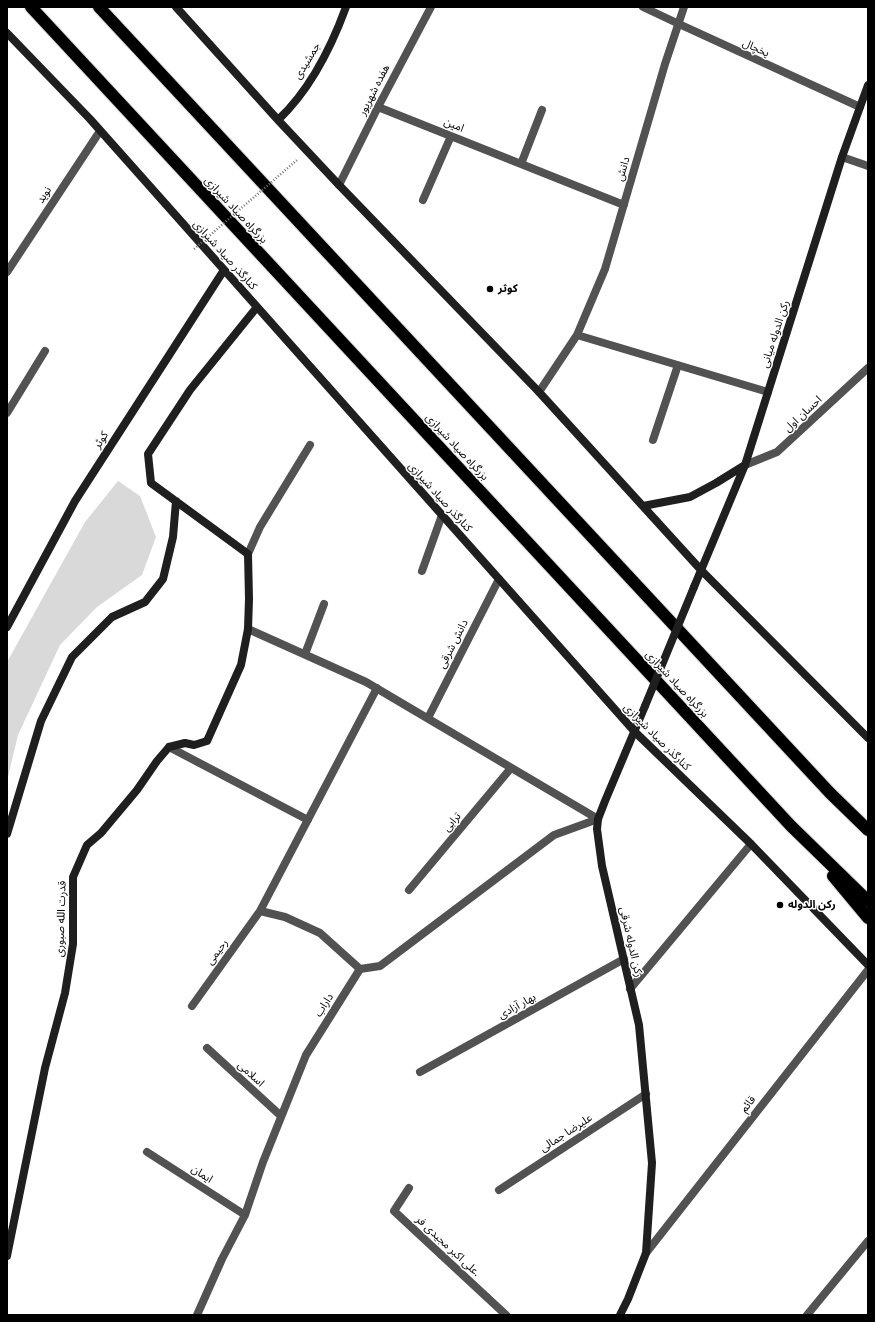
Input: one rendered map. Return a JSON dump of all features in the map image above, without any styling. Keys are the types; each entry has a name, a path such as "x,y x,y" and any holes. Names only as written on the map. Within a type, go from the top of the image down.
{"highway":[{"name":"بزرگراه صیاد شیرازی","path":"31,7 791,826 868,901"},
{"path":"99,7 830,793 868,830"},
{"path":"830,793 868,822"},
{"path":"791,826 868,918"}],"main road":[{"path":"176,7 339,185 539,392 701,570 868,738"},
{"name":"جمشیدی","path":"278,120 291,107 311,77 335,36 346,7"},
{"name":"کنارگذر صیاد شیرازی","path":"7,33 100,130 635,732 751,844 868,965"},
{"name":"رکن الدوله میانی","path":"694,587 745,465 842,157 868,85"},
{"name":"کوثر","path":"7,627 75,501 224,270"},
{"path":"170,746 184,743 194,745 207,741 241,665 248,629 248,554 151,483 148,454 190,390 257,307"},
{"path":"643,506 690,497 745,465"},
{"path":"7,834 41,721 72,657 112,616 145,602 163,579 173,537 176,501"},
{"name":"رکن الدوله شرقی","path":"620,1315 646,1253 652,1163 639,1026 602,866 597,829 598,819 694,587"},
{"name":"قدرت الله صبوری","path":"7,1256 45,1068 65,993 73,944 73,877 87,845 101,833 137,790 157,761 170,746"}],"street":[{"name":"هفده شهریور","path":"339,185 431,7"},
{"name":"یخچال","path":"643,7 860,107"},
{"name":"دانش","path":"539,392 577,335 605,269 665,64 684,7"},
{"name":"امین","path":"378,107 624,205"},
{"path":"521,164 542,110"},
{"name":"نوید","path":"7,272 100,130"},
{"path":"423,200 451,136"},
{"path":"842,157 868,166"},
{"path":"577,335 768,392"},
{"path":"7,413 45,351"},
{"path":"653,440 678,365"},
{"name":"احسان اول","path":"745,465 777,452 868,368"},
{"path":"248,554 260,527 310,445"},
{"path":"422,571 442,515"},
{"name":"دانش شرقی","path":"428,718 499,579"},
{"path":"305,654 324,604"},
{"path":"248,629 366,682 598,819"},
{"name":"رحیمی","path":"192,1006 260,911 377,688"},
{"path":"170,746 308,820"},
{"name":"ترابی","path":"409,890 511,768"},
{"path":"260,911 285,917 320,933 360,969 380,966 554,835 598,819"},
{"path":"630,989 751,844"},
{"name":"بهار آزادی","path":"420,1072 624,960"},
{"name":"داراب","path":"197,1315 222,1259 245,1215 281,1116 306,1055 360,969"},
{"name":"قائم","path":"646,1253 868,970"},
{"name":"اسلامی","path":"207,1048 281,1116"},
{"name":"علیرضا جمالی","path":"499,1190 646,1094"},
{"name":"ایمان","path":"147,1152 245,1215"},
{"name":"علی اکبر مجیدی فر.","path":"409,1188 394,1211 506,1315"},
{"path":"807,1315 868,1241"}],"path":[{"path":"194,249 297,160"}],"shaded area":[{"path":"118,481 140,496 156,537 142,575 97,607 60,645 18,735 7,781 7,662 85,522"}],"place":[{"name":"کوثر","path":"490,289"},
{"name":"رکن الدوله","path":"780,905"}]}
